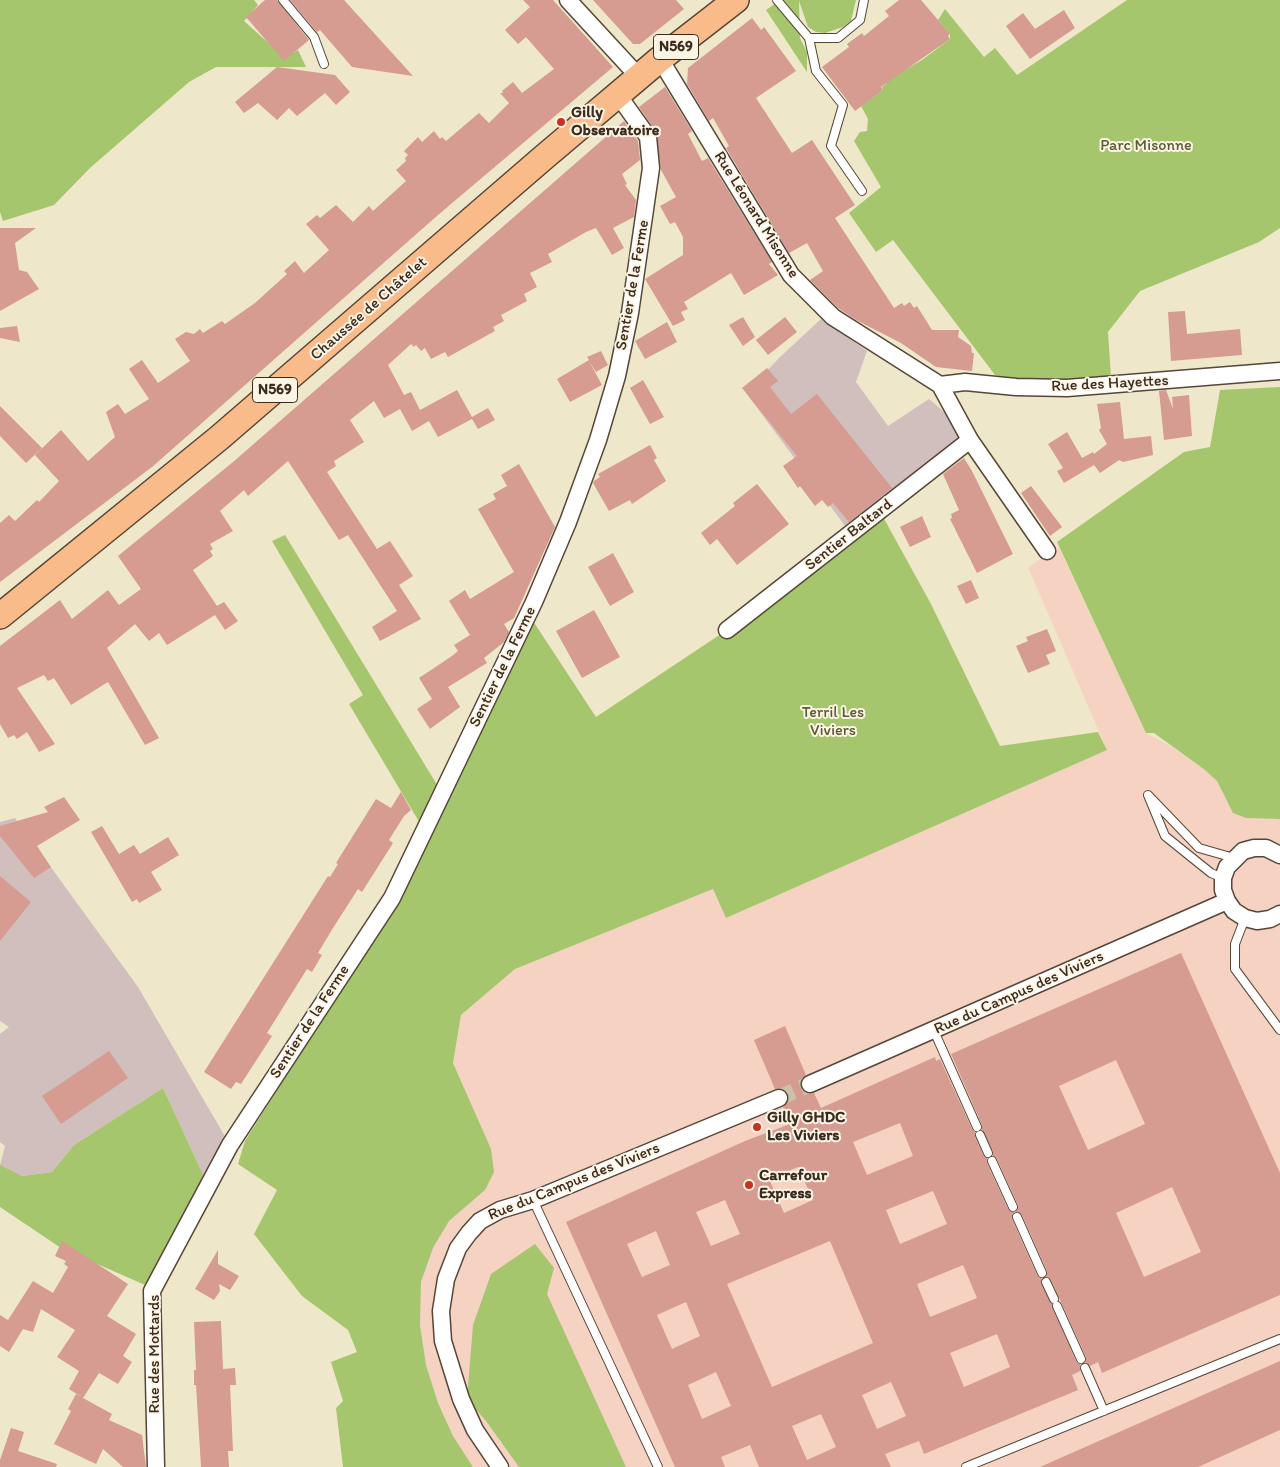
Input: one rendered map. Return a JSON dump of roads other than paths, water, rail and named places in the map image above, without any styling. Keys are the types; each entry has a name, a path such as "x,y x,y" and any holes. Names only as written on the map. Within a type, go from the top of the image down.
{"main road":[{"name":"Chaussée de Châtelet","path":"0,616 219,438 660,59 736,0"}],"street":[{"path":"568,0 639,77"},
{"name":"Rue Léonard Misonne","path":"660,59 791,275 833,317 940,385 970,440 1047,551"},
{"name":"Sentier de la Ferme","path":"206,1194 230,1145 392,898 526,620 568,522 598,440 616,376 630,313 646,212 650,168 648,137 618,96"},
{"name":"Rue des Hayettes","path":"940,385 965,382 1016,387 1067,388 1280,371"},
{"name":"Sentier Baltard","path":"727,630 970,440"},
{"path":"1280,855 1266,848 1254,848 1243,851 1227,867 1223,878 1223,890 1227,901 1234,911 1245,918 1263,920 1280,914"},
{"name":"Rue du Campus des Viviers","path":"810,1084 1227,901"},
{"name":"Rue du Campus des Viviers","path":"500,1467 475,1430 461,1399 443,1341 441,1311 446,1279 458,1248 469,1233 480,1221 500,1210 533,1200 778,1098"},
{"name":"Rue des Mottards","path":"156,1467 152,1291 206,1194"}],"lane":[{"path":"284,0 314,37 324,64"},
{"path":"777,0 809,38 816,71 843,105 831,146 862,191"},
{"path":"809,38 838,38 860,20 864,0"},
{"path":"1223,878 1211,873 1165,836 1148,795 1199,848 1234,858"},
{"path":"1245,918 1235,944 1235,969 1280,1030"},
{"path":"934,1031 988,1152"},
{"path":"992,1161 1012,1207"},
{"path":"533,1200 658,1467"},
{"path":"1017,1217 1042,1273"},
{"path":"1046,1282 1081,1359"},
{"path":"966,1467 1280,1339"},
{"path":"1085,1368 1104,1411"}],"tunnel":[{"path":"779,1098 810,1084"}],"place":[{"name":"Gilly Observatoire","path":"561,122"},
{"name":"Gilly GHDC Les Viviers","path":"757,1127"},
{"name":"Carrefour Express","path":"749,1185"}],"park label":[{"name":"Parc Misonne","path":"1146,146"},
{"name":"Terril Les Viviers","path":"833,722"}]}
